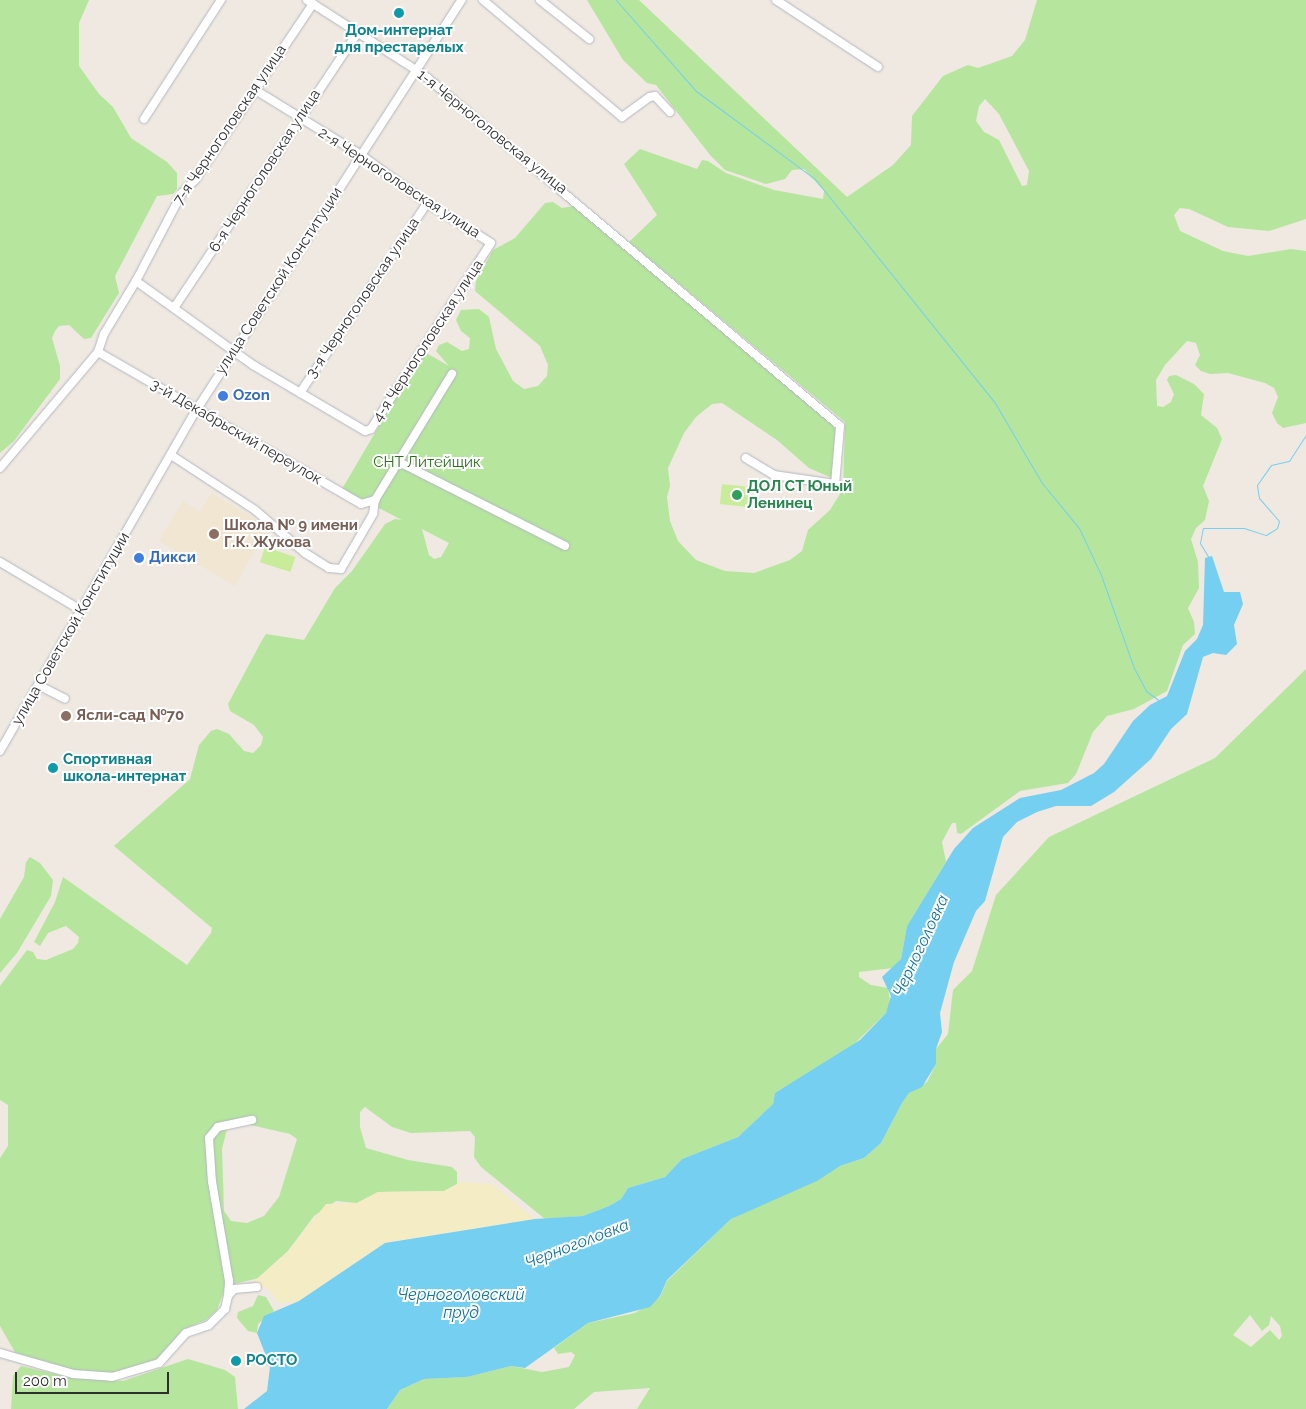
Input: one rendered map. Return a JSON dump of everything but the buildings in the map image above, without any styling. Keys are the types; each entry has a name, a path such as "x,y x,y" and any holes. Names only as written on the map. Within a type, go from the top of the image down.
{"street":[{"path":"144,119 222,0"},
{"name":"улица Советской Конституции","path":"0,751 197,409 462,0"},
{"path":"483,0 622,117 650,97 655,96 670,112"},
{"path":"540,0 588,39"},
{"path":"776,0 878,67"},
{"name":"1-я Черноголовская улица","path":"310,2 357,34 416,70 556,179 620,240 840,426 835,484 774,475 746,458"},
{"name":"7-я Черноголовская улица","path":"0,468 98,352 104,334 136,281 182,193 196,180 257,91 310,2"},
{"name":"6-я Черноголовская улица","path":"174,308 357,34"},
{"name":"2-я Черноголовская улица","path":"257,91 361,155 427,203 491,243"},
{"name":"3-я Черноголовская улица","path":"300,393 427,203"},
{"name":"4-я Черноголовская улица","path":"300,393 360,430 371,429 491,243"},
{"path":"136,281 234,351 300,393"},
{"name":"3-й Декабрьский переулок","path":"98,352 361,504 375,500"},
{"path":"171,455 222,487 305,553 335,570 344,567 373,514 375,500 452,374"},
{"path":"399,462 565,546"},
{"path":"0,562 82,610"},
{"path":"38,684 65,699"},
{"path":"0,1353 73,1374 112,1376 159,1363 186,1334 209,1324 225,1309 229,1281 212,1182 209,1138 218,1127 252,1120"},
{"path":"228,1296 234,1289 257,1287"}],"shaded area":[{"name":"Школа № 9 имени Г.К. Жукова","path":"212,493 268,527 235,586 159,541 183,501 200,512"}],"green space":[{"path":"0,0 89,0 79,23 79,66 99,94 113,107 131,138 167,162 177,173 177,189 173,194 157,196 115,276 119,293 91,338 84,339 69,325 59,326 55,331 52,338 60,366 60,379 14,441 0,453"},
{"name":"СНТ Литейщик","path":"587,0 639,0 847,197 893,165 911,145 912,116 943,76 968,65 978,68 1012,56 1025,40 1037,0 1306,0 1306,219 1269,231 1228,227 1189,209 1180,208 1174,215 1180,231 1223,251 1248,256 1291,249 1306,251 1306,423 1283,428 1277,423 1272,413 1278,397 1274,388 1265,383 1228,373 1210,374 1201,371 1195,365 1200,355 1196,343 1187,341 1165,365 1156,380 1157,406 1163,407 1171,402 1174,394 1167,380 1169,376 1176,375 1194,384 1204,394 1201,415 1217,428 1222,439 1203,486 1209,501 1205,520 1196,528 1191,539 1198,562 1199,588 1188,608 1194,622 1195,634 1183,645 1167,691 1134,709 1107,716 1093,732 1076,774 1068,783 1020,791 961,834 957,833 956,823 952,823 942,842 946,862 907,926 901,959 893,968 859,972 859,977 871,985 888,988 890,1002 886,1013 847,1051 775,1093 773,1104 738,1137 682,1159 665,1177 628,1188 621,1199 609,1206 583,1216 545,1219 481,1167 474,1157 475,1137 470,1131 411,1133 392,1127 365,1107 360,1112 360,1127 366,1148 408,1160 452,1167 457,1172 457,1184 444,1191 378,1192 357,1203 336,1201 314,1216 288,1251 259,1278 230,1285 224,1291 217,1310 206,1320 182,1330 158,1360 113,1373 73,1370 16,1354 0,1326 0,1158 8,1146 8,1105 0,1100 0,986 27,950 33,952 37,959 46,960 73,949 78,943 79,937 66,926 48,933 40,946 34,942 55,902 63,877 187,965 211,933 212,928 114,846 190,779 199,745 211,731 217,729 229,734 244,751 253,753 261,745 263,737 254,725 230,711 228,704 266,634 304,640 335,588 352,571 385,524 395,519 402,520 342,489 423,351 449,366 436,351 439,345 447,342 462,351 469,349 470,338 461,331 456,320 461,310 479,309 489,317 496,349 513,381 524,389 538,386 547,376 548,365 540,346 475,291 476,281 493,250 515,238 545,203 553,202 562,208 575,206 838,427 832,478 809,468 777,440 722,403 712,404 696,417 684,433 668,468 670,486 667,497 670,521 678,541 696,560 725,571 754,573 790,560 802,551 808,530 830,510 843,489 845,422 629,242 657,215 624,164 640,149 697,169 702,160 708,161 726,173 774,190 823,199 824,191 804,169 792,170 785,179 766,184 725,170 710,155 656,85 647,83 623,60","holes":["985,99 999,114 1029,171 1027,185 1022,186 999,140 984,132 976,121 979,106","422,529 449,543 441,557 434,559 429,555","246,1124 290,1134 297,1139 279,1197 264,1216 247,1223 231,1221 224,1211 222,1149 227,1129"]},
{"name":"ДОЛ СТ Юный Ленинец","path":"722,484 753,487 751,507 720,504"},
{"path":"265,547 295,557 290,572 260,562"},
{"path":"1306,669 1306,1409 637,1409 650,1388 594,1392 574,1409 387,1409 400,1390 424,1379 467,1377 511,1366 542,1372 569,1367 575,1355 571,1352 558,1354 554,1348 588,1323 635,1313 660,1297 667,1281 731,1219 840,1166 864,1158 881,1143 909,1093 927,1082 936,1064 936,1049 948,1034 953,990 972,971 996,895 1049,837 1215,758","holes":["1250,1315 1262,1331 1269,1325 1271,1316 1280,1326 1282,1336 1279,1340 1270,1330 1251,1347 1233,1335"]},
{"path":"30,857 40,863 53,880 51,896 17,953 0,973 0,919 24,877 26,862"},
{"path":"258,1295 266,1297 274,1311 258,1324 257,1333 248,1331 237,1318 238,1312 253,1306"},
{"path":"188,1359 225,1370 235,1377 238,1409 11,1409 13,1376 21,1366 72,1378 123,1381"}],"sand":[{"path":"461,1182 492,1184 535,1219 385,1243 299,1301 279,1303 268,1289 252,1283 288,1251 326,1204 357,1203 378,1192 444,1191"}],"water":[{"name":"Черноголовский пруд","path":"1212,556 1224,592 1240,592 1243,604 1234,625 1237,644 1226,655 1213,653 1203,657 1187,714 1171,729 1151,759 1114,792 1091,806 1056,806 1037,812 1017,822 1003,837 985,901 976,911 954,962 940,1013 942,1032 936,1049 936,1064 922,1087 909,1093 902,1103 881,1143 864,1158 840,1166 817,1181 731,1219 667,1280 660,1296 650,1307 588,1323 525,1368 511,1366 467,1377 424,1379 400,1390 387,1409 244,1409 267,1391 270,1367 265,1364 268,1361 257,1333 264,1316 299,1301 385,1243 535,1219 583,1216 609,1206 621,1199 628,1188 665,1177 682,1159 738,1137 773,1104 775,1093 860,1040 886,1013 891,996 882,977 901,959 907,926 954,849 973,828 1020,798 1061,790 1094,773 1104,764 1133,721 1150,705 1167,696 1185,651 1197,639 1203,625 1205,558"}],"waterway":[{"path":"616,0 696,91 815,179 995,403 1042,483 1079,528 1101,575 1134,668 1146,691 1160,701"},
{"name":"Черноголовка","path":"1209,558 1200,543 1203,528 1244,528 1266,535 1277,528 1279,521 1259,498 1257,485 1271,465 1289,461 1306,435"}],"place":[{"name":"Дом-интернат для престарелых","path":"399,13"},
{"name":"Ozon","path":"223,396"},
{"name":"ДОЛ СТ Юный Ленинец","path":"737,495"},
{"name":"Школа № 9 имени Г.К. Жукова","path":"214,534"},
{"name":"Дикси","path":"139,558"},
{"name":"Ясли-сад №70","path":"66,716"},
{"name":"Спортивная школа-интернат","path":"53,768"},
{"name":"РОСТО","path":"236,1361"}]}
